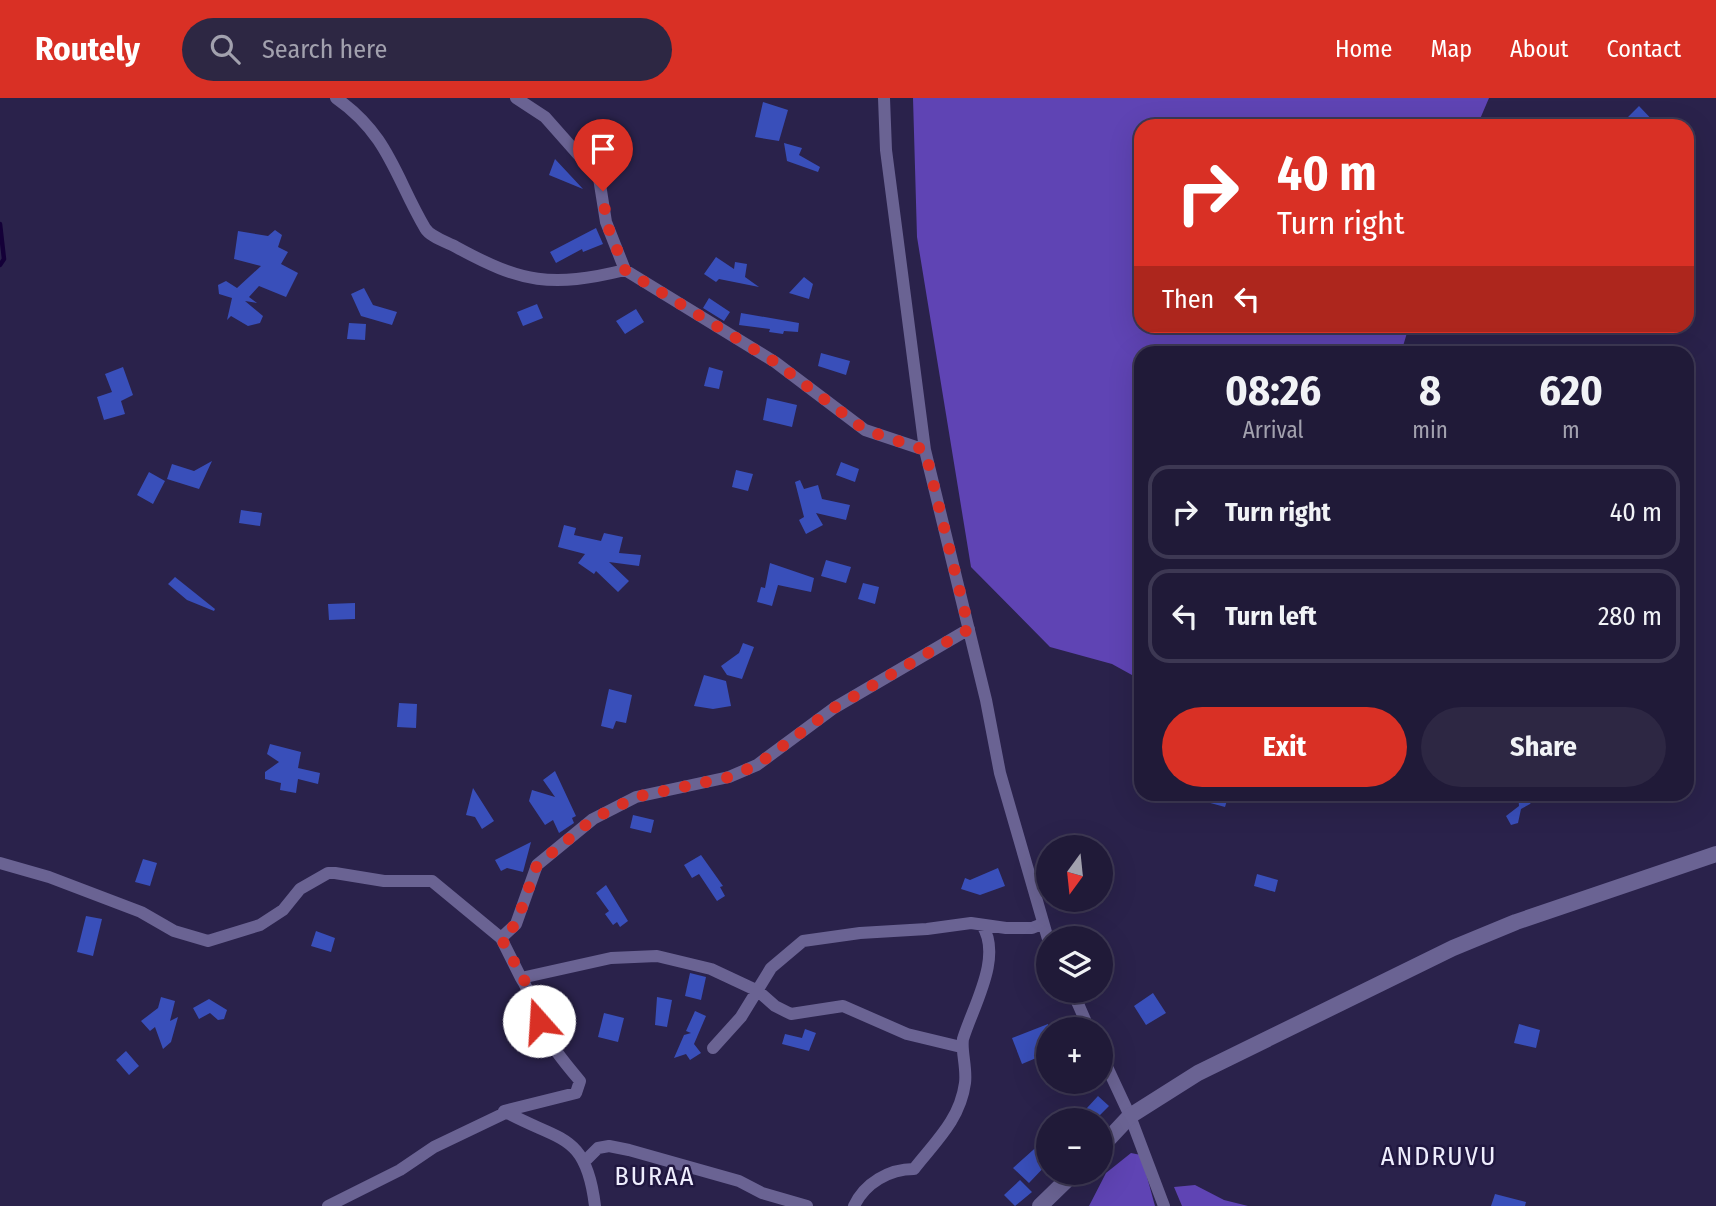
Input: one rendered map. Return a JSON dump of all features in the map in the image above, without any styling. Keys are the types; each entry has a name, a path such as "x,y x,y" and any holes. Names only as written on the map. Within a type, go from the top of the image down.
{"street":[{"path":"336,98 368,124 398,172 426,232 492,266 530,280 581,279 625,270"},
{"path":"516,98 545,117 599,178 606,222 625,270 775,362 865,430 925,450"},
{"path":"713,1048 741,1017 780,958 803,942 860,933 971,923 1032,928 1042,924 1000,773 969,629 925,450 886,150 884,98"},
{"path":"501,938 516,924 537,865 593,819 636,797 729,777 757,765 834,708 969,629"},
{"path":"1113,1134 1130,1116 1209,1068 1452,948 1572,902 1716,854"},
{"path":"0,863 49,877 141,912 174,931 208,941 260,925 283,910 300,889 328,873 384,881 432,881 501,938 530,991 539,1021 558,1055 580,1081 580,1088 576,1093 504,1111 503,1114 434,1147 400,1170 328,1206"},
{"path":"854,1206 860,1194 872,1183 891,1172 914,1169 941,1139 958,1108 965,1084 966,1060 961,1047 990,956 989,935 982,925"},
{"path":"521,978 638,954 699,965 758,991 775,1006 791,1014 843,1006 907,1034 961,1047"},
{"path":"1113,1080 1130,1116 1164,1206"},
{"path":"504,1111 568,1140 585,1161 592,1181 595,1206"},
{"path":"585,1161 598,1148 619,1147 712,1173 807,1206"},
{"path":"1041,1206 1062,1185"}],"shaded area":[{"path":"913,98 1489,98 1480,119 1134,119 1134,333 1407,333 1403,346 1134,346 1134,676 1112,664 1050,647 971,567 917,237"},
{"path":"1131,1153 1141,1155 1155,1206 1089,1206 1100,1185 1113,1185 1113,1167"},
{"path":"1195,1185 1224,1200 1248,1206 1182,1206 1174,1187"}],"building":[{"path":"763,102 788,110 779,141 755,137"},
{"path":"1639,106 1651,119 1630,119 1628,117"},
{"path":"784,143 802,148 799,155 820,167 818,172 787,161"},
{"path":"555,159 583,189 549,175"},
{"path":"596,228 603,244 583,252 582,249 556,263 550,252"},
{"path":"275,230 282,235 278,247 288,252 281,264 298,273 286,297 259,286 249,297 257,303 245,301 263,316 260,323 248,326 231,316 227,320 232,298 219,294 218,285 226,281 237,288 261,266 234,259 238,231 268,236"},
{"path":"716,257 734,269 735,262 747,264 745,277 759,287 719,279 716,282 704,274"},
{"path":"804,277 813,284 809,299 789,293"},
{"path":"364,288 373,305 397,312 392,325 361,316 351,294"},
{"path":"709,298 730,312 724,321 703,308"},
{"path":"537,304 543,318 523,326 517,312"},
{"path":"636,309 644,322 625,334 616,321"},
{"path":"741,313 799,323 798,332 784,331 783,334 769,332 770,329 739,325"},
{"path":"349,323 366,324 365,340 347,339"},
{"path":"821,353 850,361 846,375 818,366"},
{"path":"123,367 133,395 121,401 125,414 104,420 97,397 112,392 105,374"},
{"path":"709,367 723,371 719,389 704,386"},
{"path":"767,398 797,405 792,427 763,420"},
{"path":"212,461 199,489 167,479 172,464 194,471"},
{"path":"841,462 859,469 855,482 836,475"},
{"path":"736,470 753,474 748,491 732,487"},
{"path":"149,472 165,481 153,504 137,495"},
{"path":"800,480 804,489 818,485 822,499 850,505 846,520 816,513 823,525 806,534 799,520 804,517 795,482"},
{"path":"241,510 262,513 260,526 239,523"},
{"path":"564,525 576,528 574,535 601,541 604,533 623,537 619,553 641,555 639,566 609,562 629,581 618,592 596,571 594,574 578,563 585,554 558,547"},
{"path":"826,560 851,567 846,583 821,576"},
{"path":"770,563 814,578 811,592 778,585 772,606 757,602 761,587 765,588"},
{"path":"175,577 215,609 214,611 187,600 168,584"},
{"path":"863,583 879,587 875,604 858,599"},
{"path":"355,603 355,619 329,620 328,604"},
{"path":"743,643 754,647 742,679 727,675 721,666 739,653"},
{"path":"704,675 726,681 731,706 713,709 694,706"},
{"path":"609,689 632,695 626,723 616,721 613,729 601,726"},
{"path":"399,703 417,704 416,728 397,727"},
{"path":"270,744 301,752 298,768 320,773 318,784 298,779 296,793 280,790 281,783 265,779 265,772 279,762 267,754"},
{"path":"555,771 576,816 572,818 574,823 559,833 553,820 545,825 529,801 532,790 555,797 543,780"},
{"path":"473,788 494,821 482,829 475,817 466,815"},
{"path":"1203,801 1227,801 1225,807"},
{"path":"1519,801 1532,801 1521,809 1518,823 1511,825 1506,816 1519,806"},
{"path":"633,815 654,820 651,833 630,828"},
{"path":"531,842 523,872 507,868 501,871 495,860"},
{"path":"701,855 723,886 720,887 725,896 717,901 699,874 692,878 684,865"},
{"path":"143,859 157,863 150,886 135,882"},
{"path":"998,868 1005,886 980,895 961,889 965,878 970,880"},
{"path":"1257,874 1278,880 1275,892 1254,886"},
{"path":"606,885 628,921 620,927 617,922 613,925 605,914 609,911 596,893"},
{"path":"86,916 102,919 93,956 77,952"},
{"path":"316,931 335,938 331,952 311,946"},
{"path":"690,973 706,977 701,1000 685,996"},
{"path":"1153,993 1166,1013 1146,1025 1134,1006"},
{"path":"161,997 175,1001 170,1021 178,1017 171,1042 163,1049 155,1027 150,1031 141,1021 158,1008"},
{"path":"657,997 672,1000 667,1027 655,1025"},
{"path":"209,999 227,1010 224,1019 218,1020 210,1013 199,1019 193,1008"},
{"path":"695,1011 706,1016 694,1044 701,1053 690,1060 686,1054 674,1058 684,1035 691,1033 686,1031"},
{"path":"604,1013 624,1018 618,1042 598,1037"},
{"path":"1519,1024 1540,1030 1536,1048 1514,1043"},
{"path":"805,1029 816,1033 809,1051 782,1044 785,1034 802,1038"},
{"path":"1036,1029 1036,1058 1022,1064 1012,1038"},
{"path":"126,1051 139,1066 129,1075 116,1060"},
{"path":"1098,1096 1109,1106 1107,1108 1087,1108"},
{"path":"1036,1147 1036,1176 1029,1183 1013,1168"},
{"path":"1020,1180 1032,1192 1015,1206 1004,1195"},
{"path":"1495,1194 1526,1202 1525,1206 1491,1206"}],"waterway":[{"path":"0,224 4,259 0,265"}],"district":[{"name":"ANDRUVU","path":"1439,1156"},
{"name":"BURAA","path":"655,1176"}],"route":[{"path":"539,1021 530,991 501,938 516,924 531,877 545,857 593,819 636,797 729,777 757,765 834,708 969,629 925,450 896,443 865,430 775,362 625,270 610,238 603,191"}]}
